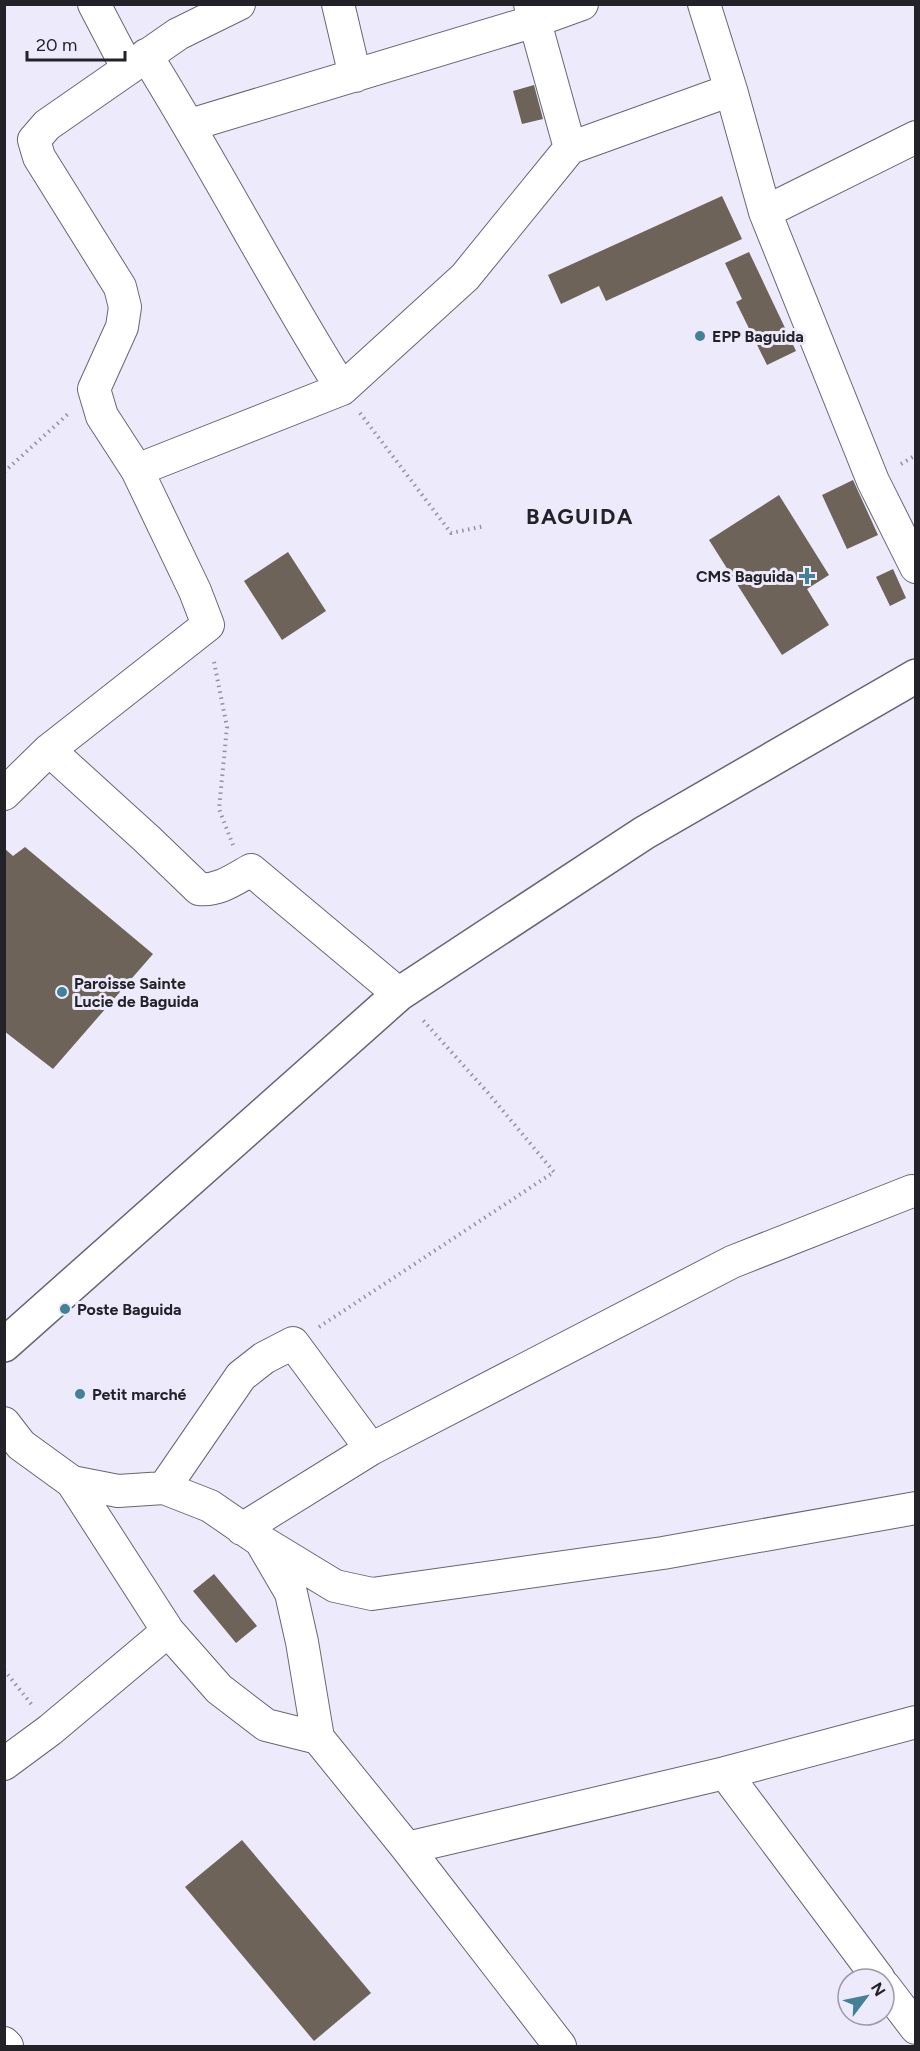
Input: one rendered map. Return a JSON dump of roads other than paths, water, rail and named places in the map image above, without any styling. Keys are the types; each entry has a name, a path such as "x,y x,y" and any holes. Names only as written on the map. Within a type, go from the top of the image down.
{"street":[{"path":"94,4 137,62 190,125 342,388"},
{"path":"4,794 49,750 208,625 195,591 136,471 102,416 94,389 122,327 125,307 120,287 39,157 34,140 47,125 178,34 239,4"},
{"path":"338,4 355,76"},
{"path":"190,125 355,76 532,13 582,4"},
{"path":"704,4 765,212 873,481 915,567"},
{"path":"532,13 570,148"},
{"path":"136,471 342,388 465,277 570,148 731,90"},
{"path":"765,212 915,137"},
{"path":"4,1345 399,994 644,833 915,676"},
{"path":"49,750 200,889 209,890 219,887 251,870 399,994"},
{"path":"251,1535 371,1449 732,1262 912,1191"},
{"path":"164,1488 241,1376 264,1358 293,1343 371,1449"},
{"path":"4,1423 21,1444 72,1482 168,1631 219,1689 266,1725 318,1738"},
{"path":"72,1482 118,1491 164,1488 210,1506 251,1535 335,1586 372,1594 663,1553 915,1508"},
{"path":"251,1535 291,1593 302,1642 318,1738 560,2046"},
{"path":"4,1764 50,1730 168,1631"},
{"path":"406,1848 725,1773 915,1722"},
{"path":"725,1773 870,1967"},
{"path":"896,2002 915,2028"}],"place":[{"name":"EPP Baguida","path":"700,336"},
{"name":"CMS Baguida","path":"807,576"},
{"name":"Paroisse Sainte Lucie de Baguida","path":"62,992"},
{"name":"Poste Baguida","path":"65,1309"},
{"name":"Petit marché","path":"80,1394"}],"district":[{"name":"BAGUIDA","path":"580,516"}]}
